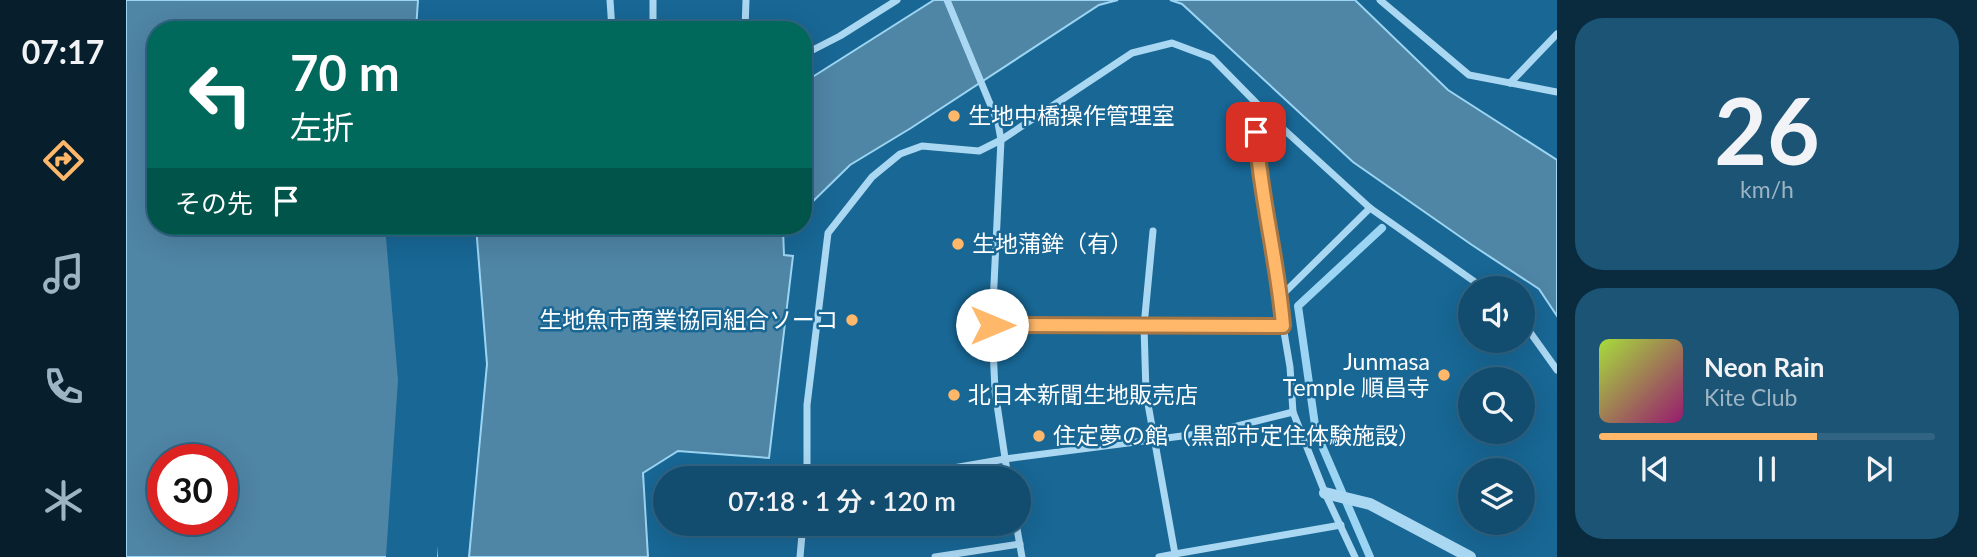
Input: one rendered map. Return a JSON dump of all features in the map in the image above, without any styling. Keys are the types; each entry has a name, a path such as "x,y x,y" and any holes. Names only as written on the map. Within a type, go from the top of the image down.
{"street":[{"path":"610,0 611,21"},
{"path":"653,0 653,21"},
{"path":"745,21 746,0"},
{"path":"812,50 897,0"},
{"path":"947,0 998,123 1001,140 992,325 995,391 1006,466"},
{"path":"1380,0 1469,75 1557,92"},
{"path":"1510,83 1557,34"},
{"path":"807,466 807,405 828,233 872,177 900,155 922,146 979,151 1001,140 1132,53 1172,43 1212,58 1268,115 1370,208 1467,276"},
{"path":"1268,115 1256,132 1258,167 1281,296 1293,412 1325,493 1355,557"},
{"path":"1281,296 1370,208"},
{"path":"1153,231 1144,326 1146,393 1175,556"},
{"path":"992,325 1283,326"},
{"path":"1535,339 1557,370"},
{"path":"965,466 1213,432 1293,412"},
{"path":"1325,493 1370,504 1470,557"},
{"path":"1159,557 1340,525"},
{"path":"800,557 802,536"},
{"path":"1018,536 1022,557"},
{"path":"935,557 1020,544"}],"water":[{"path":"126,0 418,0 417,21 147,21 147,235 428,235 437,557 126,557"},
{"path":"934,0 1118,0 1099,5 850,165 812,202 812,77"},
{"path":"1170,0 1355,0 1448,90 1557,160 1557,316 1535,286 1535,276 1519,276 1353,162 1182,4"},
{"path":"477,235 783,235 784,255 793,256 769,458 678,451 643,473 648,557 469,557 487,364"}],"pier":[{"path":"386,235 430,235 451,397 437,557 386,557 398,380"}],"waterway":[{"path":"1370,557 1316,432 1298,306 1382,228"}],"place":[{"name":"生地中橋操作管理室","path":"954,116"},
{"name":"生地蒲鉾（有）","path":"958,244"},
{"name":"生地魚市商業協同組合ソーコ","path":"852,320"},
{"name":"Junmasa Temple 順昌寺","path":"1444,375"},
{"name":"北日本新聞生地販売店","path":"954,395"},
{"name":"住定夢の館（黒部市定住体験施設）","path":"1039,436"}],"route":[{"path":"992,325 1283,326 1281,296 1258,167 1256,132"}]}
